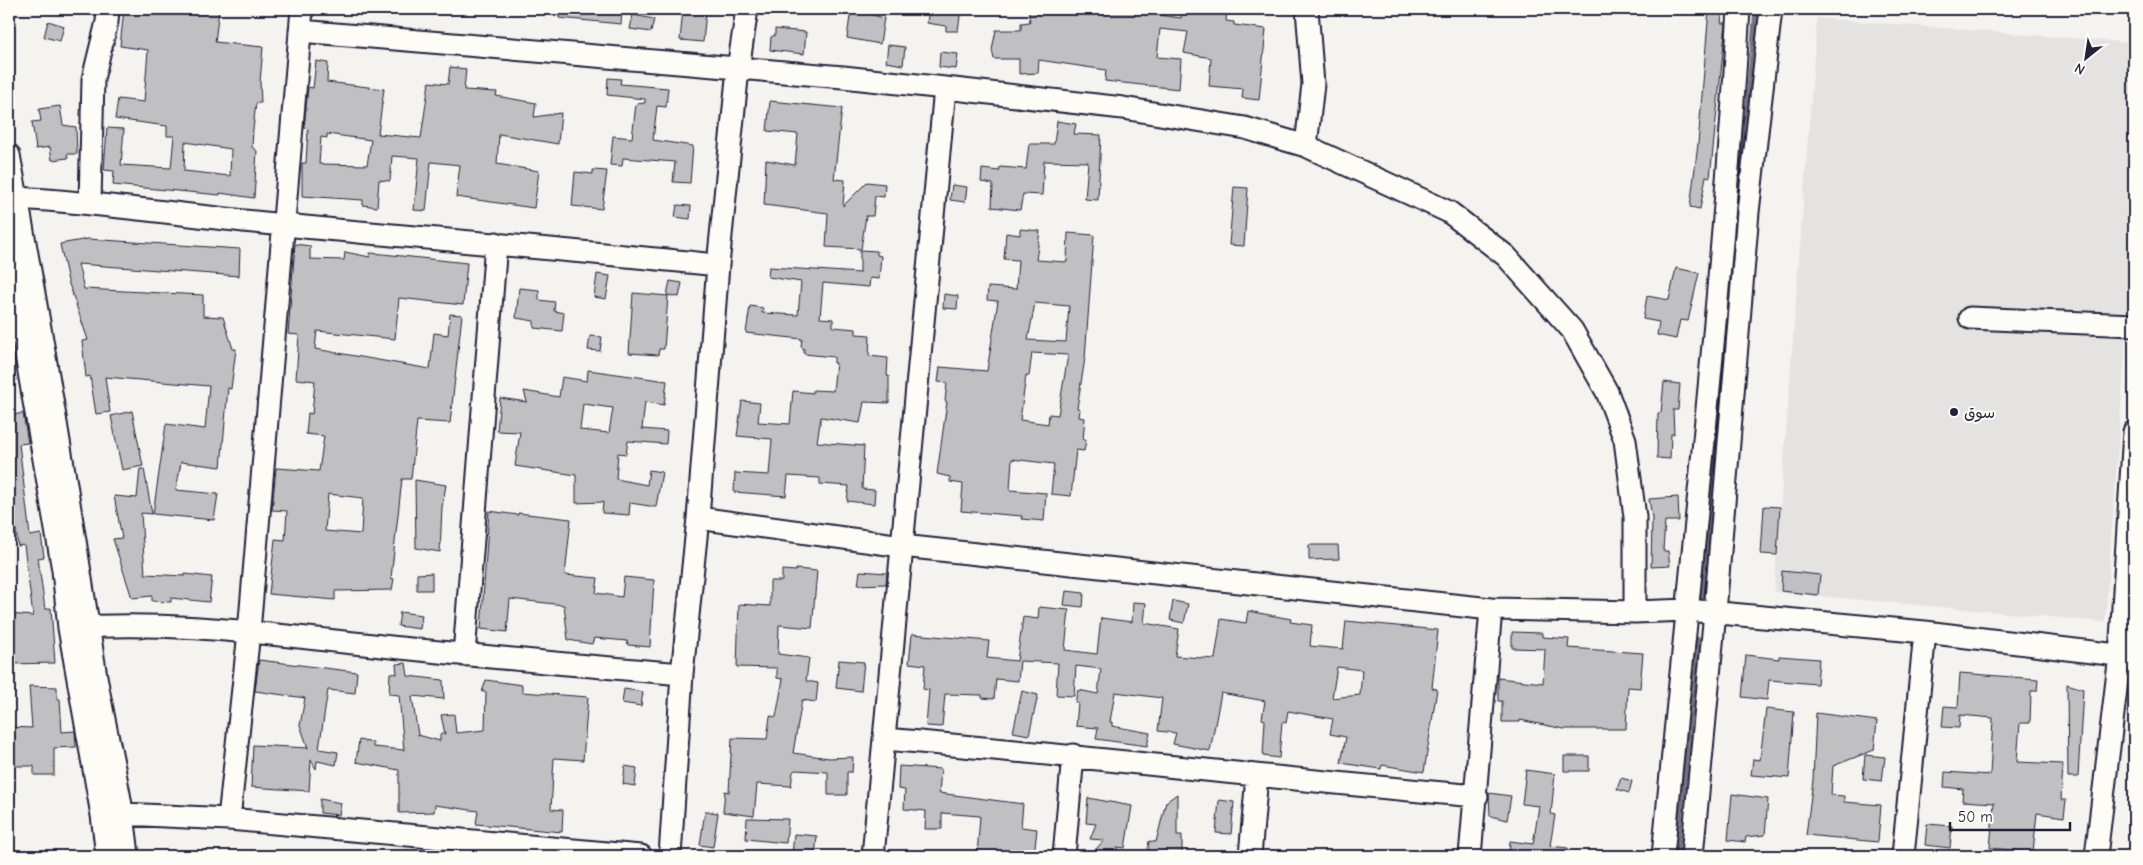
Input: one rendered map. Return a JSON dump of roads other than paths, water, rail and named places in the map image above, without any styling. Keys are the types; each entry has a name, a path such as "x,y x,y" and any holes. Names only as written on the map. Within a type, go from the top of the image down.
{"street":[{"path":"90,202 93,79 107,22 108,9"},
{"path":"229,819 249,632 282,225 302,9"},
{"path":"670,856 682,674 698,518 718,265 738,69 747,9"},
{"path":"1306,146 1313,84 1307,9"},
{"path":"1663,856 1724,213 1739,9"},
{"path":"1692,856 1715,612 1748,212 1771,9"},
{"path":"300,31 843,77 945,88 1151,113 1245,128 1306,146 1449,212 1506,256 1572,330 1607,392 1625,440 1635,517 1636,612"},
{"path":"873,856 945,88"},
{"path":"9,156 17,198 79,627 107,856"},
{"path":"17,198 90,202 282,225 496,243 718,265"},
{"path":"464,655 496,243"},
{"path":"9,256 63,570 79,627 96,672 123,814 128,856"},
{"path":"1970,318 2134,325"},
{"path":"2096,856 2127,656 2134,432"},
{"path":"698,518 902,546 1491,609 1636,612 1687,610 1715,612 1925,632 2127,656"},
{"path":"1470,856 1477,796 1491,609"},
{"path":"79,627 121,624 249,632 464,655 682,674"},
{"path":"1903,856 1925,632"},
{"path":"885,739 1073,755 1257,776 1477,796"},
{"path":"1064,856 1073,755"},
{"path":"1250,856 1257,776"},
{"path":"123,814 229,819 642,856"}],"waterway":[{"path":"1739,202 1756,9"},
{"path":"1702,601 1735,238"},
{"path":"1677,856 1698,639"}],"place":[{"name":"سوق","path":"1954,412"}]}
